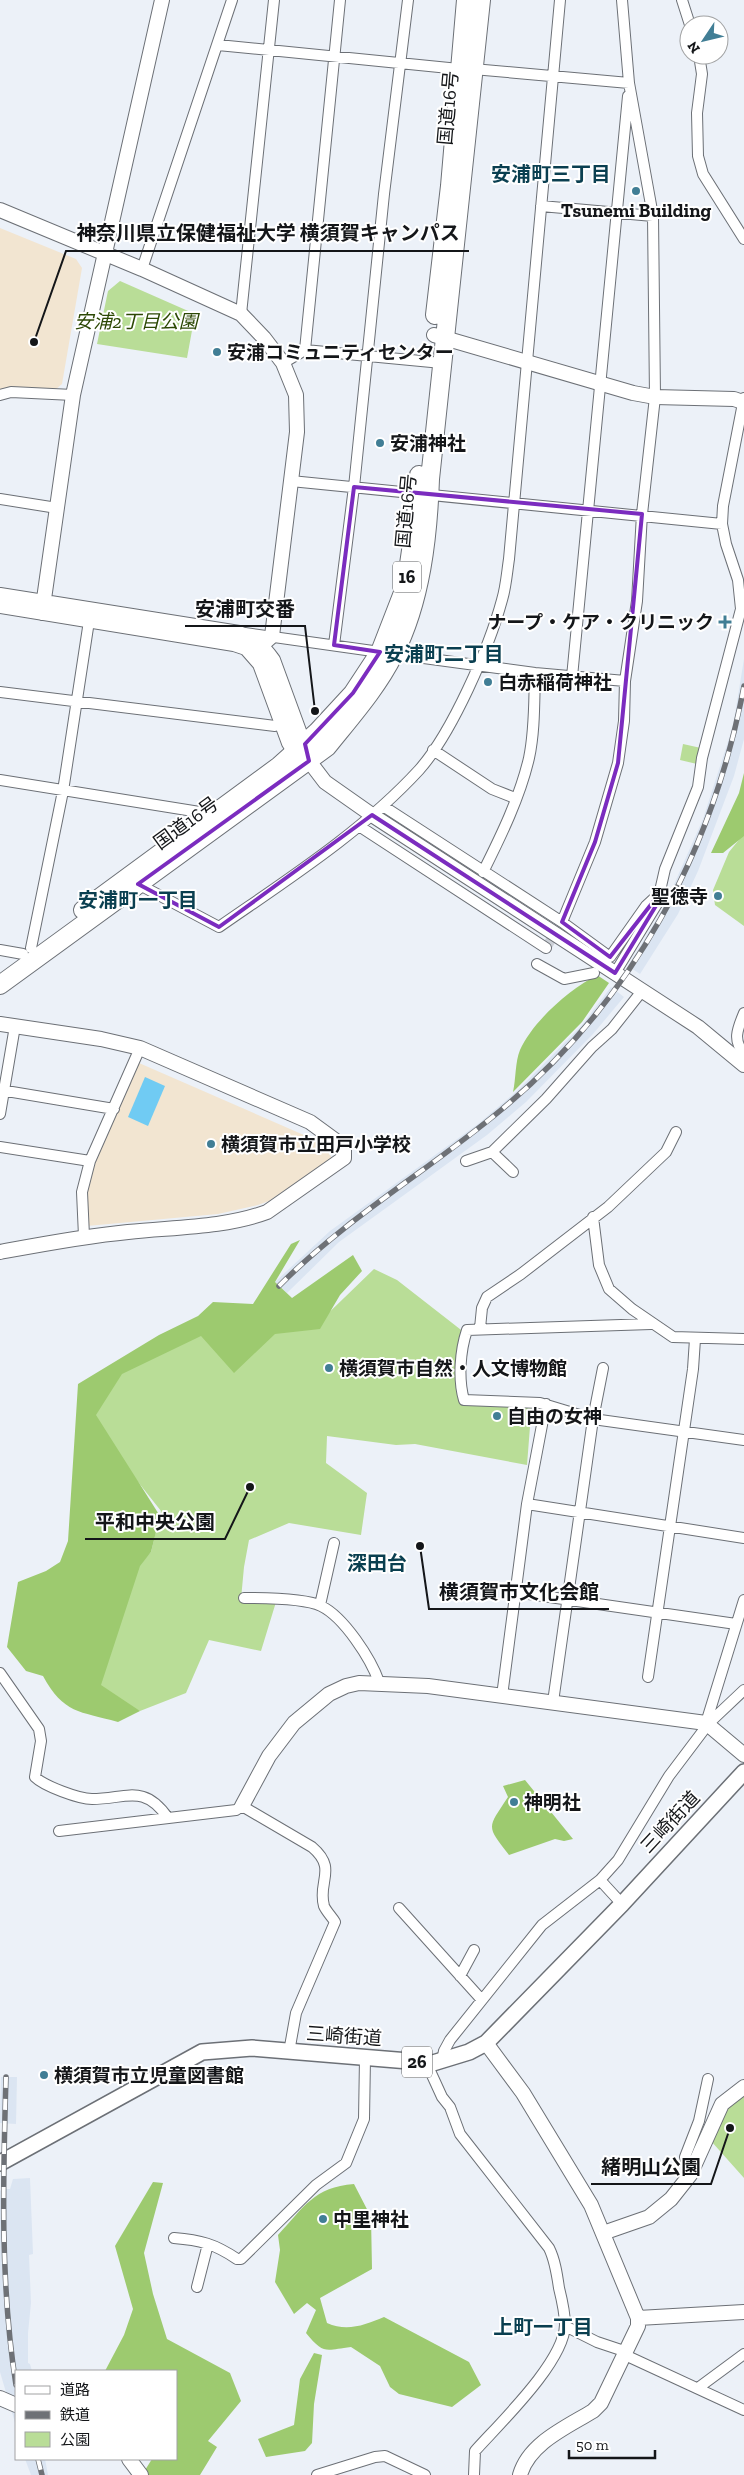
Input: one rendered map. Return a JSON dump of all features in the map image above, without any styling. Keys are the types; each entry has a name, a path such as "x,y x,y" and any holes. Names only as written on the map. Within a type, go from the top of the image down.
{"highway":[{"name":"国道16号","path":"466,0 466,69"},
{"name":"国道16号","path":"0,985 138,884 303,753 387,653 406,585 416,516 423,493 440,337 450,186 466,69 481,0"},
{"name":"国道16号","path":"0,971 212,814 303,753"}],"main road":[{"name":"三崎街道","path":"0,2163 202,2052 252,2048 426,2062 442,2061 468,2052 486,2043 622,1904 744,1772"}],"street":[{"path":"43,608 73,394 162,0"},
{"path":"142,269 232,0"},
{"path":"240,314 256,181 274,0"},
{"path":"305,350 340,0"},
{"path":"334,645 354,487 384,194 408,0"},
{"path":"138,884 219,927 359,826 383,806 420,769 434,750 460,705 478,666 503,598 509,558 560,0"},
{"path":"562,922 586,866 618,763 624,722 625,680 637,601 642,514 655,397 653,216 629,82 622,0"},
{"path":"682,0 687,15"},
{"path":"218,44 401,64 629,82"},
{"path":"701,65 702,74 697,114 698,156 703,174 744,239"},
{"path":"572,676 629,82"},
{"path":"541,206 653,216"},
{"path":"0,210 142,269 240,314 264,338 283,364 296,395 297,432 267,640 268,686"},
{"path":"440,337 600,384 655,397 734,399 744,401 723,506 722,524 726,544 738,580 741,609 702,758 698,786 665,869 657,904 615,973"},
{"path":"283,364 305,350 437,362"},
{"path":"0,395 11,392 73,394"},
{"path":"291,481 642,514 722,524"},
{"path":"0,499 57,508"},
{"path":"0,595 89,621 234,644 246,648 260,664 268,686 303,753 325,782 372,815 698,1027 744,1065"},
{"path":"0,606 43,608 239,633 267,640 334,645 535,673 625,680"},
{"path":"0,950 27,951 63,791 89,621"},
{"path":"246,648 267,640"},
{"path":"267,640 287,721"},
{"path":"483,872 515,798 529,757 533,724 535,673"},
{"path":"0,692 275,726 287,721"},
{"path":"434,750 492,788 515,798"},
{"path":"0,780 212,814"},
{"path":"383,806 562,922 610,957 646,906 660,892"},
{"path":"359,826 546,948"},
{"path":"537,964 564,979 594,973"},
{"path":"466,1160 492,1152 612,1029 642,991"},
{"path":"744,1013 737,1032 737,1046 744,1053"},
{"path":"0,1024 101,1039 140,1048 310,1122 344,1148 344,1158 267,1212 253,1217 224,1222 84,1236 0,1252"},
{"path":"0,1114 2,1090 15,1026"},
{"path":"84,1236 82,1192 90,1161 140,1048"},
{"path":"2,1090 114,1109"},
{"path":"480,1328 482,1308 487,1296 522,1274 593,1216 608,1207 666,1152 676,1132"},
{"path":"0,1147 90,1161"},
{"path":"492,1152 513,1172"},
{"path":"593,1216 599,1265 609,1290 651,1324 673,1337 744,1339"},
{"path":"651,1324 480,1328 467,1330 463,1342 461,1388 464,1400 546,1404 593,1419 744,1440"},
{"path":"648,1677 693,1369 695,1339"},
{"path":"553,1702 593,1419 603,1368"},
{"path":"502,1696 527,1504 546,1404"},
{"path":"527,1504 744,1538"},
{"path":"320,1605 334,1543"},
{"path":"516,1592 736,1624"},
{"path":"244,1598 277,1599 320,1605 343,1624 374,1666 379,1682"},
{"path":"708,1723 744,1600"},
{"path":"0,1673 39,1729 41,1741 34,1777 80,1797 92,1799 123,1794 142,1795 162,1809 168,1818"},
{"path":"59,1831 236,1810 242,1806 269,1756 294,1723 305,1713 329,1694 346,1686 379,1682 553,1702 708,1723 744,1755"},
{"path":"442,2061 444,2051 450,2040 542,1925 600,1880 618,1860 669,1776 708,1723 744,1690"},
{"path":"242,1806 312,1847 322,1856 327,1876 324,1906 335,1922 296,2013 289,2052"},
{"path":"600,1880 622,1904"},
{"path":"398,1908 481,1999"},
{"path":"460,1976 474,1950"},
{"path":"486,2043 533,2110 578,2183 603,2233 638,2318 638,2326 601,2403 593,2411 536,2448 518,2474"},
{"path":"174,2238 198,2239 222,2249 237,2260 241,2259 316,2185 346,2163 364,2119 365,2058"},
{"path":"426,2062 442,2097 450,2107 460,2134 553,2256 565,2326 563,2339 554,2357 534,2384 475,2451 474,2475"},
{"path":"690,2174 685,2157 700,2121 708,2079"},
{"path":"603,2233 632,2224 654,2213 671,2199 690,2174 722,2104 744,2087"},
{"path":"197,2287 208,2244"},
{"path":"638,2318 744,2312"},
{"path":"565,2326 744,2410"},
{"path":"698,2388 744,2354"},
{"path":"0,2398 15,2404"},
{"path":"317,2475 386,2456 424,2475"},
{"path":"130,2460 141,2475"}],"highlighted area":[{"path":"354,487 642,514 618,763 595,842 562,922 610,957 660,893 657,904 615,973 372,815 219,927 138,884 309,761 305,744 353,693 380,652 334,645"}],"shaded area":[{"path":"0,228 76,259 82,268 62,384 55,390 17,387 0,391"},
{"path":"744,659 744,739 734,776 698,871 678,914 640,974 628,966 664,907 703,819 733,726"},
{"path":"611,987 624,997 593,1034 526,1102 487,1135 339,1242 287,1293 275,1282 330,1231 478,1124 517,1091 582,1025"},
{"name":"横須賀市立田戸小学校","path":"139,1063 313,1139 325,1148 332,1158 269,1201 258,1205 218,1214 87,1226 86,1187 94,1159 108,1134"},
{"path":"1,2077 17,2077 16,2124 0,2123"},
{"path":"30,2178 33,2254 29,2255 31,2303 28,2333 28,2363 32,2370 15,2370 15,2423 0,2372 0,2191 2,2189 10,2189 13,2179"},
{"path":"25,2460 45,2460 48,2475 31,2475"}],"green space":[{"name":"安浦2丁目公園","path":"120,281 195,314 187,358 97,344 108,291"},
{"path":"683,744 701,748 697,764 680,760"},
{"path":"744,773 744,836 723,853 711,853 739,793"},
{"path":"744,836 744,926 715,905 713,890 729,852"},
{"path":"597,975 609,983 582,1022 513,1092 518,1055 526,1039 543,1017 564,997"},
{"path":"300,1240 275,1282 292,1298 353,1255 362,1271 340,1295 320,1329 275,1334 234,1373 201,1336 122,1374 96,1415 160,1516 151,1552 140,1566 101,1685 140,1711 118,1722 74,1709 58,1698 43,1676 26,1671 7,1647 18,1582 46,1571 60,1562 68,1541 78,1384 159,1335 198,1316 213,1302 253,1304 291,1244"},
{"path":"374,1269 397,1280 465,1333 464,1400 532,1401 527,1465 415,1444 396,1445 327,1436 326,1463 367,1493 361,1535 289,1523 249,1540 241,1599 276,1602 261,1651 209,1640 186,1693 140,1711 88,1690 128,1578 151,1552 161,1511 97,1430 93,1390 199,1322 314,1327"},
{"name":"神明社","path":"525,1780 573,1839 564,1841 555,1839 509,1855 493,1832 493,1822 508,1797 503,1786"},
{"path":"744,2094 744,2178 711,2141 727,2108"},
{"path":"153,2182 163,2183 144,2253 153,2294 167,2339 230,2373 241,2401 208,2441 217,2447 200,2475 142,2475 151,2460 178,2460 178,2370 106,2370 124,2335 133,2309 115,2246"},
{"path":"354,2184 371,2217 372,2269 320,2298 327,2323 334,2326 349,2327 363,2325 384,2317 469,2362 481,2385 452,2407 399,2394 390,2387 380,2366 351,2347 330,2350 321,2348 306,2333 316,2310 307,2303 294,2314 275,2282 280,2250 278,2235 303,2207 319,2194 329,2189"},
{"path":"314,2353 322,2355 314,2404 312,2443 305,2451 266,2457 258,2439 294,2425 300,2379"}],"water":[{"path":"145,1077 165,1086 148,1126 128,1117"}],"tunnel":[{"path":"546,948 562,922"}],"railway":[{"path":"279,1286 332,1238 501,1110 548,1068 590,1022 627,972 660,920 688,865 711,807 730,747 744,686"},
{"path":"6,2077 5,2270 7,2309 15,2377"},
{"path":"38,2460 42,2475"}],"place":[{"name":"Tsunemi Building","path":"636,191"},
{"name":"神奈川県立保健福祉大学 横須賀キャンパス","path":"34,342"},
{"name":"安浦コミュニティセンター","path":"217,352"},
{"name":"安浦神社","path":"380,443"},
{"name":"ナープ・ケア・クリニック","path":"725,622"},
{"name":"白赤稲荷神社","path":"488,682"},
{"name":"安浦町交番","path":"315,711"},
{"name":"聖徳寺","path":"718,896"},
{"name":"横須賀市立田戸小学校","path":"211,1144"},
{"name":"横須賀市自然・人文博物館","path":"329,1368"},
{"name":"自由の女神","path":"497,1416"},
{"name":"平和中央公園","path":"250,1487"},
{"name":"横須賀市文化会館","path":"420,1546"},
{"name":"神明社","path":"514,1802"},
{"name":"横須賀市立児童図書館","path":"44,2075"},
{"name":"緒明山公園","path":"730,2128"},
{"name":"中里神社","path":"323,2219"}],"district":[{"name":"安浦町三丁目","path":"551,174"},
{"name":"安浦町二丁目","path":"444,654"},
{"name":"安浦町一丁目","path":"138,900"},
{"name":"深田台","path":"377,1563"},
{"name":"上町一丁目","path":"543,2327"}]}
